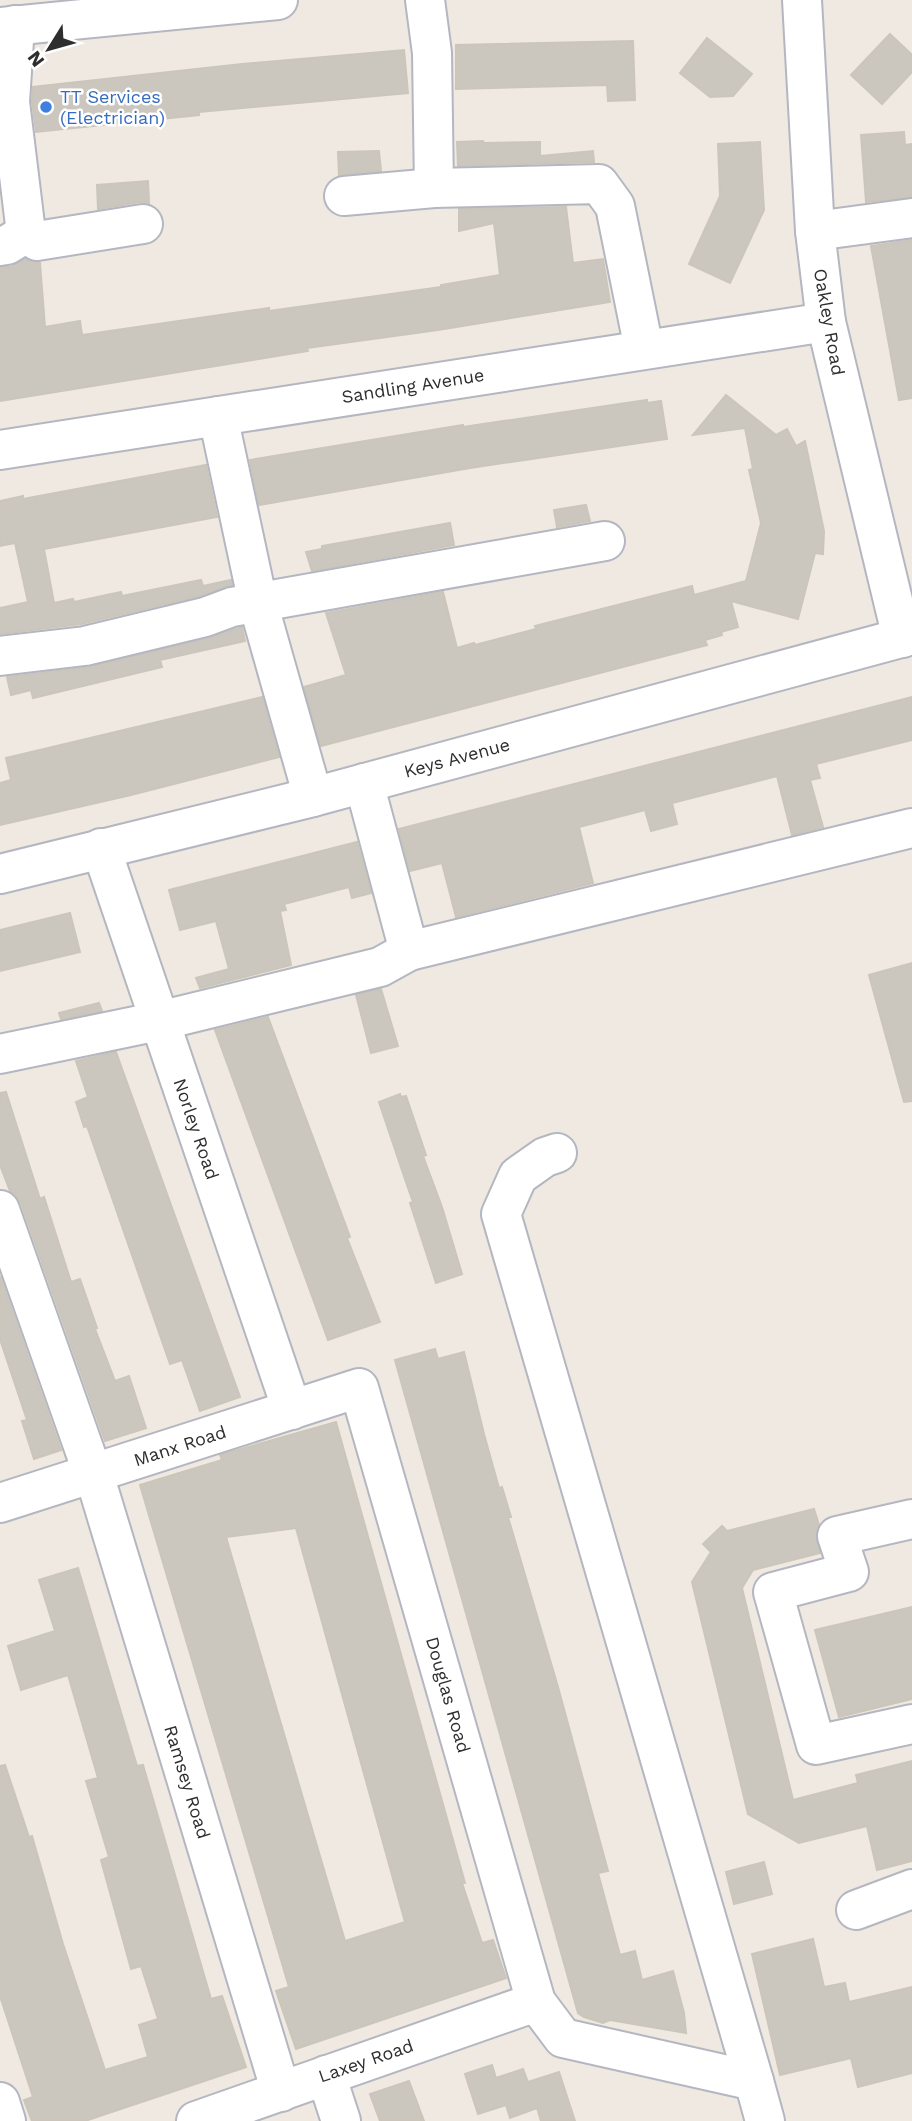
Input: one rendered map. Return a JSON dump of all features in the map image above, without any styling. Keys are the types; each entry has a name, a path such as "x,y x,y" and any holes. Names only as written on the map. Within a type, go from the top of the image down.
{"street":[{"path":"142,224 37,241 13,240 8,26 137,6 278,0"},
{"path":"425,0 432,53 434,188"},
{"name":"Oakley Road","path":"802,0 815,231 826,322 907,637"},
{"path":"344,196 434,188 599,184 615,206 644,349"},
{"path":"815,231 912,218"},
{"name":"Sandling Avenue","path":"0,450 826,322"},
{"path":"218,416 258,603 313,797"},
{"path":"0,656 85,646 205,617 232,607 605,541"},
{"name":"Keys Avenue","path":"0,874 313,797 907,637"},
{"path":"364,783 409,951"},
{"path":"0,1054 159,1021 380,967 409,951 912,828"},
{"name":"Norley Road","path":"101,848 292,1410"},
{"path":"557,1153 545,1157 518,1176 500,1214 765,2121"},
{"name":"Ramsey Road","path":"0,1210 94,1473 281,2092"},
{"name":"Manx Road","path":"0,1503 359,1388"},
{"name":"Douglas Road","path":"359,1388 536,2002"},
{"path":"912,1520 837,1536 849,1572 773,1592 816,1745 912,1724"},
{"path":"856,1910 912,1889"},
{"path":"536,2002 563,2038 754,2081"},
{"name":"Laxey Road","path":"196,2121 536,2002"},
{"path":"326,2075 341,2121"},
{"path":"0,2102 6,2121"}],"building":[{"path":"890,34 912,55 912,72 882,104 851,75"},
{"path":"707,38 752,74 733,96 710,97 680,73"},
{"path":"633,41 635,100 608,101 607,85 456,89 456,45"},
{"path":"404,50 408,93 199,112 199,115 36,132 33,87 242,64"},
{"path":"904,132 905,145 912,144 912,197 866,202 861,135"},
{"path":"457,142 540,142 540,156 593,151 594,162 458,166"},
{"path":"760,142 764,210 730,283 689,264 720,196 718,144"},
{"path":"379,151 381,171 339,175 338,152"},
{"path":"148,181 149,203 98,209 97,185"},
{"path":"566,207 573,263 603,259 610,302 307,348 308,351 0,401 0,267 11,267 25,259 40,263 45,327 80,321 82,335 441,287 500,275 494,223 459,231 459,209"},
{"path":"912,240 912,398 899,400 871,246"},
{"path":"726,395 776,435 787,429 796,446 805,441 824,531 823,554 815,553 798,619 731,601 738,627 705,640 707,645 321,746 304,687 346,675 326,613 443,592 457,648 692,586 694,595 746,581 761,523 749,470 753,469 745,428 693,435"},
{"path":"647,400 647,403 661,401 667,439 470,468 259,505 250,460 463,425"},
{"path":"206,465 217,517 44,549 54,603 73,599 74,602 121,592 122,596 201,580 203,586 231,580 232,585 199,596 81,624 0,634 0,608 28,602 15,543 0,546 0,501"},
{"path":"586,505 590,521 557,527 554,510"},
{"path":"450,523 454,545 312,571 306,552 322,549 322,546"},
{"path":"242,627 245,641 160,660 162,667 33,698 31,690 11,695 7,677 90,667 210,638"},
{"path":"262,697 279,757 0,825 0,783 11,780 6,758"},
{"path":"912,697 912,740 816,764 820,778 810,780 823,827 792,835 777,776 672,803 677,824 651,831 645,810 579,827 593,883 456,917 442,863 410,871 399,829"},
{"path":"357,842 371,893 352,898 349,887 284,904 286,910 280,911 291,965 200,988 196,978 229,969 216,921 180,930 169,890"},
{"path":"70,913 80,952 0,971 0,930"},
{"path":"912,963 912,1101 904,1102 869,975"},
{"path":"381,989 398,1046 371,1053 356,995"},
{"path":"99,1003 102,1011 61,1019 59,1013"},
{"path":"268,1017 380,1322 328,1340 215,1030"},
{"path":"116,1052 240,1397 200,1411 182,1360 170,1364 87,1126 84,1127 76,1102 88,1097 76,1061"},
{"path":"6,1092 40,1199 44,1197 71,1282 80,1279 115,1381 129,1376 146,1428 105,1441 21,1203 10,1191 0,1165 0,1093"},
{"path":"400,1094 401,1097 406,1096 462,1274 436,1283 410,1203 413,1202 379,1102"},
{"path":"0,1276 61,1450 34,1459 22,1421 27,1420 0,1339"},
{"path":"435,1349 438,1359 464,1352 484,1434 499,1488 502,1487 511,1517 508,1517 608,1871 598,1873 620,1955 635,1951 642,1980 673,1971 684,2013 686,2033 610,2020 603,2023 578,2013 395,1360"},
{"path":"336,1422 465,1883 462,1883 482,1943 493,1940 506,1978 296,2049 276,1991 289,1987 140,1485 222,1460 220,1455","holes":["296,1528 405,1922 345,1941 226,1537"]},
{"path":"814,1509 819,1525 816,1532 820,1553 753,1570 742,1588 793,1800 858,1783 856,1775 912,1761 912,1861 877,1870 867,1826 799,1843 748,1814 692,1582 711,1552 703,1544 722,1526 727,1531"},
{"path":"78,1568 137,1766 143,1765 211,1999 222,1996 246,2067 85,2121 32,2121 24,2100 33,2097 0,1996 0,1766 5,1765 29,1837 32,1836 63,1944 105,2070 148,2057 139,2025 158,2019 141,1966 131,1969 101,1860 109,1857 86,1781 98,1778 68,1675 21,1690 8,1646 55,1631 39,1580"},
{"path":"912,1607 912,1699 839,1717 815,1630"},
{"path":"764,1862 772,1894 734,1904 726,1872"},
{"path":"813,1939 824,1987 845,1983 849,2002 912,1987 912,2073 858,2087 851,2058 780,2075 752,1954"},
{"path":"492,2065 496,2078 523,2069 528,2082 559,2072 575,2121 541,2121 537,2108 510,2118 506,2105 478,2114 465,2074"},
{"path":"409,2081 424,2121 380,2121 370,2094"}],"place":[{"name":"TT Services (Electrician)","path":"46,107"}]}
